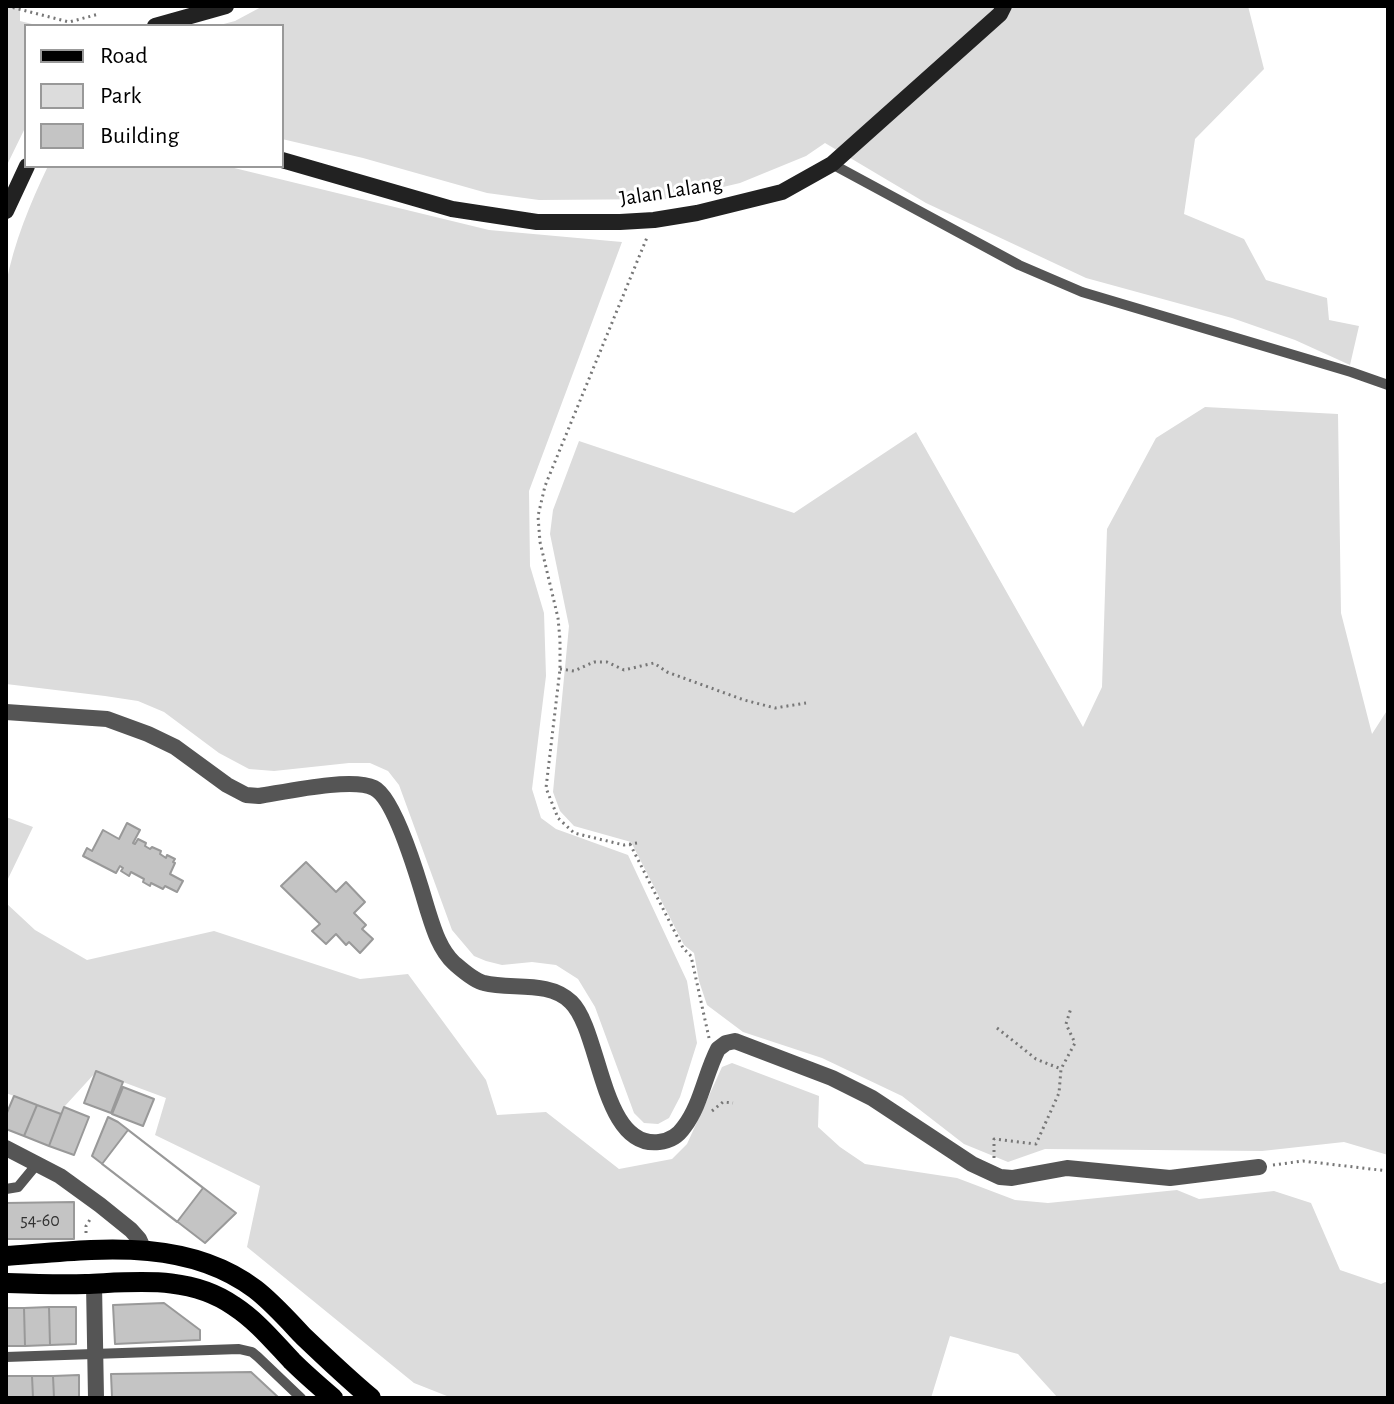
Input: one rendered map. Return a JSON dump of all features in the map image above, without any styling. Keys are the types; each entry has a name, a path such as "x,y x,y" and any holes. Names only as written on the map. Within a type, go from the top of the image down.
{"main road":[{"path":"94,1284 98,1266 111,1248"},
{"path":"6,1256 111,1248 144,1250 204,1263 255,1289 371,1398"},
{"path":"6,1283 174,1282 218,1295 259,1326 333,1398"}],"street":[{"path":"162,24 226,6"},
{"name":"Jalan Lalang","path":"284,161 452,209 537,222 620,222 697,213 782,192 832,164 1000,14 1004,6"},
{"path":"6,211 26,168"},
{"path":"6,712 107,719 175,747 246,795 352,784 369,786 382,793 408,849 437,937 451,961 481,983 554,991 572,1003 585,1026 602,1082 622,1122 638,1140 650,1143 665,1141 684,1129 718,1049 735,1041 832,1078 872,1098 972,1164 994,1174 1012,1178 1067,1168 1170,1178 1259,1167"},
{"path":"9,1151 60,1176 100,1205 131,1230 144,1250"},
{"path":"94,1284 96,1398"}],"lane":[{"path":"832,164 1019,265 1082,292 1388,385"},
{"path":"6,1189 18,1187 37,1164"},
{"path":"6,1357 245,1350 258,1357 301,1398"}],"path":[{"path":"7,6 70,24 99,14"},
{"path":"637,843 624,845 574,833 558,818 546,788 560,669 560,640 558,618 540,542 538,516 545,486 654,220"},
{"path":"560,669 574,671 594,662 607,662 624,670 654,663 667,672 744,700 775,708 806,703"},
{"path":"630,844 683,948 691,956 710,1041"},
{"path":"994,1174 994,1139 1036,1144 1059,1093 1061,1069 1075,1043 1066,1024 1071,1008"},
{"path":"997,1028 1036,1059 1061,1069"},
{"path":"1259,1167 1303,1161 1388,1171"},
{"path":"86,1250 86,1226 100,1205"}],"green space":[{"path":"6,6 20,6 20,21 32,24 24,24 24,130 6,167"},
{"path":"263,6 1248,6 1264,69 1195,139 1184,214 1244,239 1266,280 1327,298 1329,320 1359,326 1350,365 1295,340 1232,318 1086,278 926,203 825,143 806,156 740,183 672,199 539,200 487,193 284,139 284,24 224,24"},
{"path":"47,168 234,168 489,230 622,242 529,491 530,566 544,613 546,676 532,789 541,818 556,829 628,855 687,981 697,1043 680,1097 669,1118 658,1124 644,1123 634,1113 595,1007 578,979 556,965 532,962 502,965 486,961 474,956 452,930 399,785 388,771 370,763 274,771 249,769 219,753 164,712 138,701 6,684 6,284 13,253"},
{"path":"1205,407 1338,414 1341,613 1372,734 1388,709 1388,1155 1344,1142 1262,1151 1045,1149 1008,1162 964,1144 902,1096 822,1058 743,1032 707,1005 694,953 684,945 631,842 574,826 560,811 553,792 569,626 550,534 553,510 579,441 794,513 916,432 1083,727 1102,687 1107,529 1156,438"},
{"path":"6,817 33,827 6,883"},
{"path":"6,903 35,930 87,960 214,931 360,979 408,974 486,1080 497,1115 546,1112 619,1169 672,1159 687,1144 722,1067 732,1063 819,1096 818,1127 865,1164 957,1178 1015,1200 1048,1203 1177,1190 1199,1199 1274,1191 1311,1203 1340,1270 1381,1284 1388,1281 1388,1398 1058,1398 1018,1354 950,1336 931,1398 452,1398 414,1383 247,1247 260,1186 155,1135 166,1098 96,1072 61,1114 6,1093"}],"building":[{"path":"127,823 140,830 133,843 138,839 150,849 161,851 160,854 166,858 167,855 175,859 170,874 183,881 177,892 165,886 163,889 151,883 150,886 131,872 129,876 121,871 123,868 120,866 116,873 83,856 87,848 92,851 103,830 119,839"},
{"path":"306,862 336,892 346,882 365,902 354,913 366,925 362,929 373,939 360,953 349,942 346,945 336,934 326,944 312,931 320,924 281,886"},
{"path":"96,1071 123,1082 111,1113 84,1103"},
{"path":"123,1087 154,1099 143,1126 112,1114"},
{"path":"14,1096 37,1105 24,1136 6,1129 6,1115"},
{"path":"37,1105 61,1114 49,1146 24,1136"},
{"path":"64,1107 89,1117 74,1155 49,1146"},
{"path":"108,1117 236,1213 205,1243 92,1156"},
{"path":"128,1130 203,1188 177,1222 102,1164"},
{"path":"74,1202 74,1239 6,1239 6,1203"},
{"path":"164,1303 200,1330 200,1340 115,1344 113,1305"},
{"path":"49,1307 50,1345 25,1346 24,1308"},
{"path":"49,1307 76,1307 76,1344 50,1345"},
{"path":"6,1308 24,1308 25,1346 6,1346"},
{"path":"251,1372 279,1398 112,1398 111,1374"},
{"path":"79,1375 79,1398 54,1398 53,1376"},
{"path":"6,1376 32,1376 33,1398 6,1398"},
{"path":"32,1376 53,1376 54,1398 33,1398"}]}
